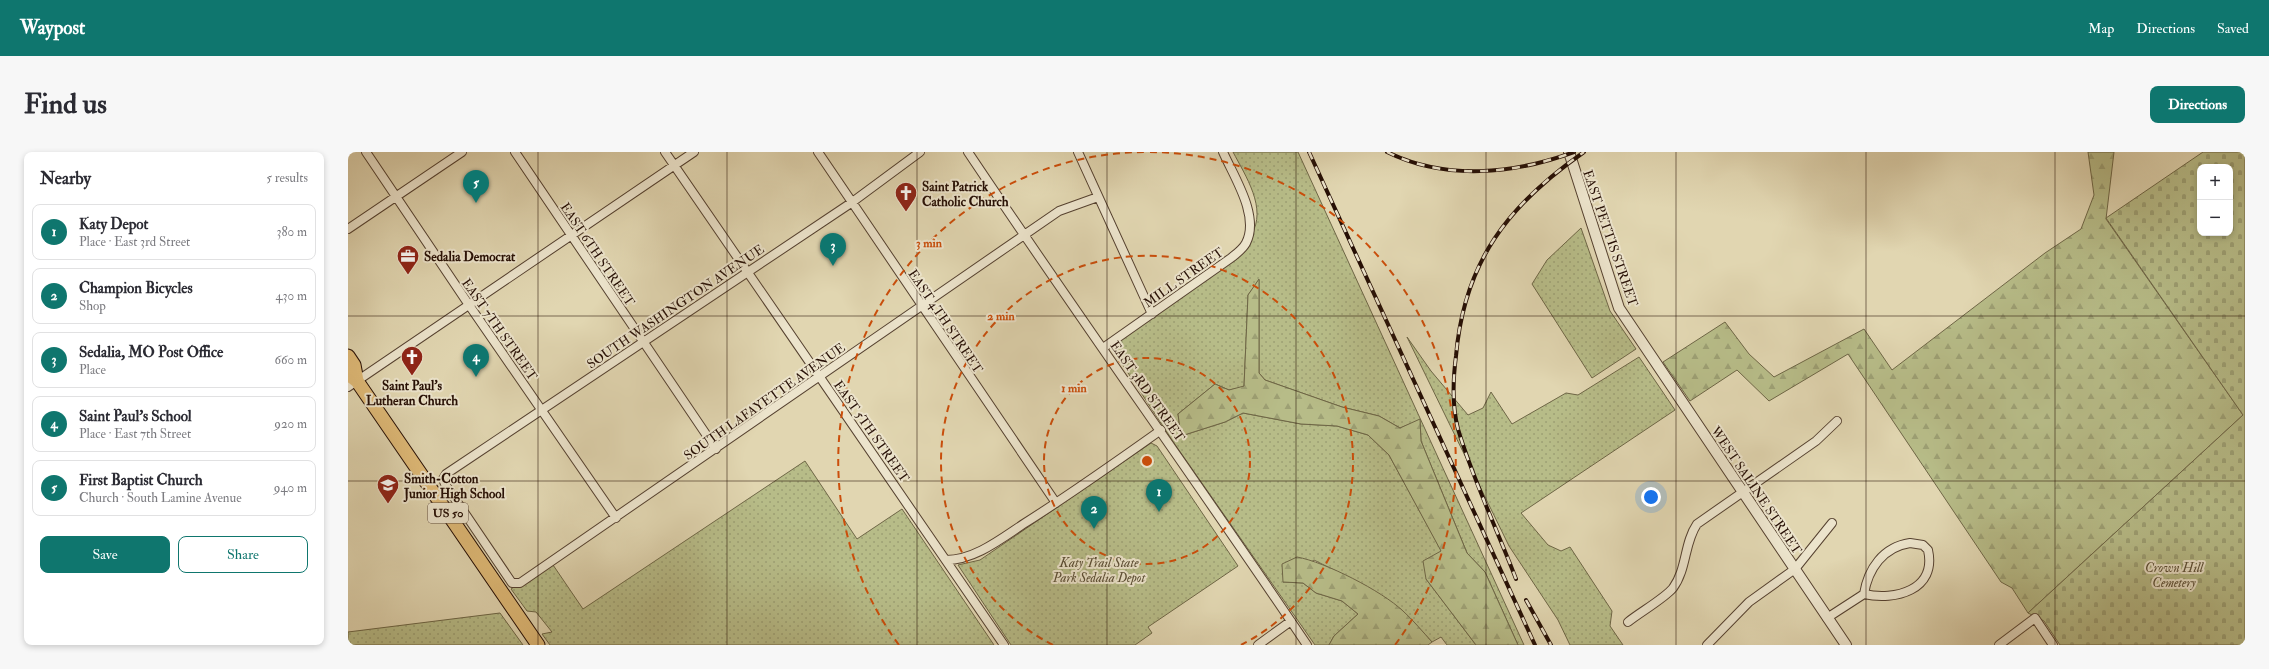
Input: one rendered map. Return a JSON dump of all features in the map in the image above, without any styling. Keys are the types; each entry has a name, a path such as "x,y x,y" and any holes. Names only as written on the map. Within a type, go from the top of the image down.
{"highway":[{"name":"US 50","path":"348,356 354,365 351,381 538,645"}],"street":[{"name":"EAST 7TH STREET","path":"366,152 469,305 616,518"},
{"path":"348,230 462,152"},
{"name":"EAST 6TH STREET","path":"515,152 716,449"},
{"name":"EAST 5TH STREET","path":"665,152 1004,645"},
{"path":"351,381 469,305 694,152"},
{"name":"EAST 4TH STREET","path":"818,152 1056,503"},
{"name":"SOUTH WASHINGTON AVENUE","path":"516,584 512,583 443,479 446,474 643,340 696,307 851,202 920,152"},
{"name":"EAST 3RD STREET","path":"968,152 1024,236 1161,430 1307,645"},
{"path":"1078,152 1152,314"},
{"name":"MILL STREET","path":"1102,348 1231,258 1245,245 1250,233 1251,221 1249,210 1223,152"},
{"name":"EAST PETTIS STREET","path":"1568,152 1619,308 1646,350"},
{"name":"SOUTH LAFAYETTE AVENUE","path":"516,584 616,518 1059,212 1098,197"},
{"name":"WEST SALINE STREET","path":"1646,350 1846,645"},
{"path":"1628,622 1672,589 1683,563 1690,534 1697,524 1816,441 1837,421"},
{"path":"946,560 956,560 972,554 1056,503 1161,430"},
{"path":"1707,645 1749,602 1795,569 1832,523"},
{"path":"1828,618 1864,594 1877,597 1894,596 1916,587 1923,581 1930,568 1928,550 1922,545 1910,544 1898,545 1888,551 1866,578 1864,594"},
{"path":"1999,645 2035,618 2053,645"},
{"path":"1258,645 1291,621"}],"green space":[{"path":"1233,152 1298,152 1524,645 1518,645 1485,572 1467,553 1421,441 1420,420 1400,428 1379,416 1342,407 1265,380 1259,373 1259,280 1248,295 1244,387 1229,390 1215,384 1178,414 1181,436 1225,422 1243,413 1301,424 1337,426 1368,435 1389,455 1442,552 1426,579 1476,645 1447,645 1441,637 1432,642 1402,610 1360,583 1314,560 1283,582 1303,583 1316,593 1342,601 1358,614 1334,636 1329,645 1315,645 1174,443 1111,347 1239,249 1251,235 1256,225 1256,203 1253,192"},
{"path":"2088,152 2114,152 2106,219 2243,415 2028,613 2012,588 2001,582 1848,354 1769,401 1737,370 1690,401 1663,362 1725,322 1749,354 1774,377 1864,329 1892,370 2045,253 2081,229 2094,195"},
{"name":"Crown Hill Cemetery","path":"2203,152 2245,152 2245,645 2060,645 2044,621 2028,613 2243,415 2106,218"},
{"path":"1581,228 1610,311 1636,349 1592,378 1532,284 1547,260"},
{"path":"1259,279 1259,373 1265,380 1342,407 1379,416 1400,428 1420,419 1421,441 1467,553 1485,572 1518,645 1476,645 1426,579 1423,561 1441,551 1389,455 1368,435 1337,426 1301,424 1243,413 1225,422 1181,436 1178,414 1215,384 1229,390 1244,386 1248,295"},
{"path":"1407,337 1431,371 1468,415 1483,408 1491,392 1512,424 1566,393 1578,395 1639,357 1675,410 1521,513 1548,545 1561,551 1570,547 1612,611 1610,626 1623,645 1570,645 1558,620 1509,546"},
{"name":"Katy Trail State Park Sedalia Depot","path":"1151,443 1157,446 1238,566 1148,627 1152,633 1135,645 1011,645 958,565 980,560"},
{"path":"805,461 857,539 902,509 994,645 550,645 542,634 552,632 536,612 527,611 511,589 551,562 583,609"},
{"path":"1297,557 1337,571 1368,586 1394,603 1432,642 1428,645 1329,645 1334,636 1358,614 1342,601 1316,593 1303,583 1283,582 1282,564"},
{"path":"500,613 523,645 348,645 348,632"}],"railway":[{"path":"1309,152 1535,645"},
{"path":"1387,152 1410,161 1456,171 1504,169 1551,160 1574,152"},
{"path":"1516,579 1478,486 1464,448 1456,420 1454,383 1461,322 1469,292 1480,264 1494,239 1512,215 1533,193 1557,172 1584,152"},
{"path":"1526,600 1551,645"}],"place":[{"name":"First Baptist Church","path":"476,203"},
{"name":"Saint Patrick Catholic Church","path":"906,212"},
{"name":"Sedalia, MO Post Office","path":"833,266"},
{"name":"Sedalia Democrat","path":"408,276"},
{"name":"Saint Paul's Lutheran Church","path":"412,376"},
{"name":"Saint Paul's School","path":"476,377"},
{"name":"Smith-Cotton Junior High School","path":"388,504"},
{"name":"Katy Depot","path":"1159,512"},
{"name":"Champion Bicycles","path":"1094,529"}]}
